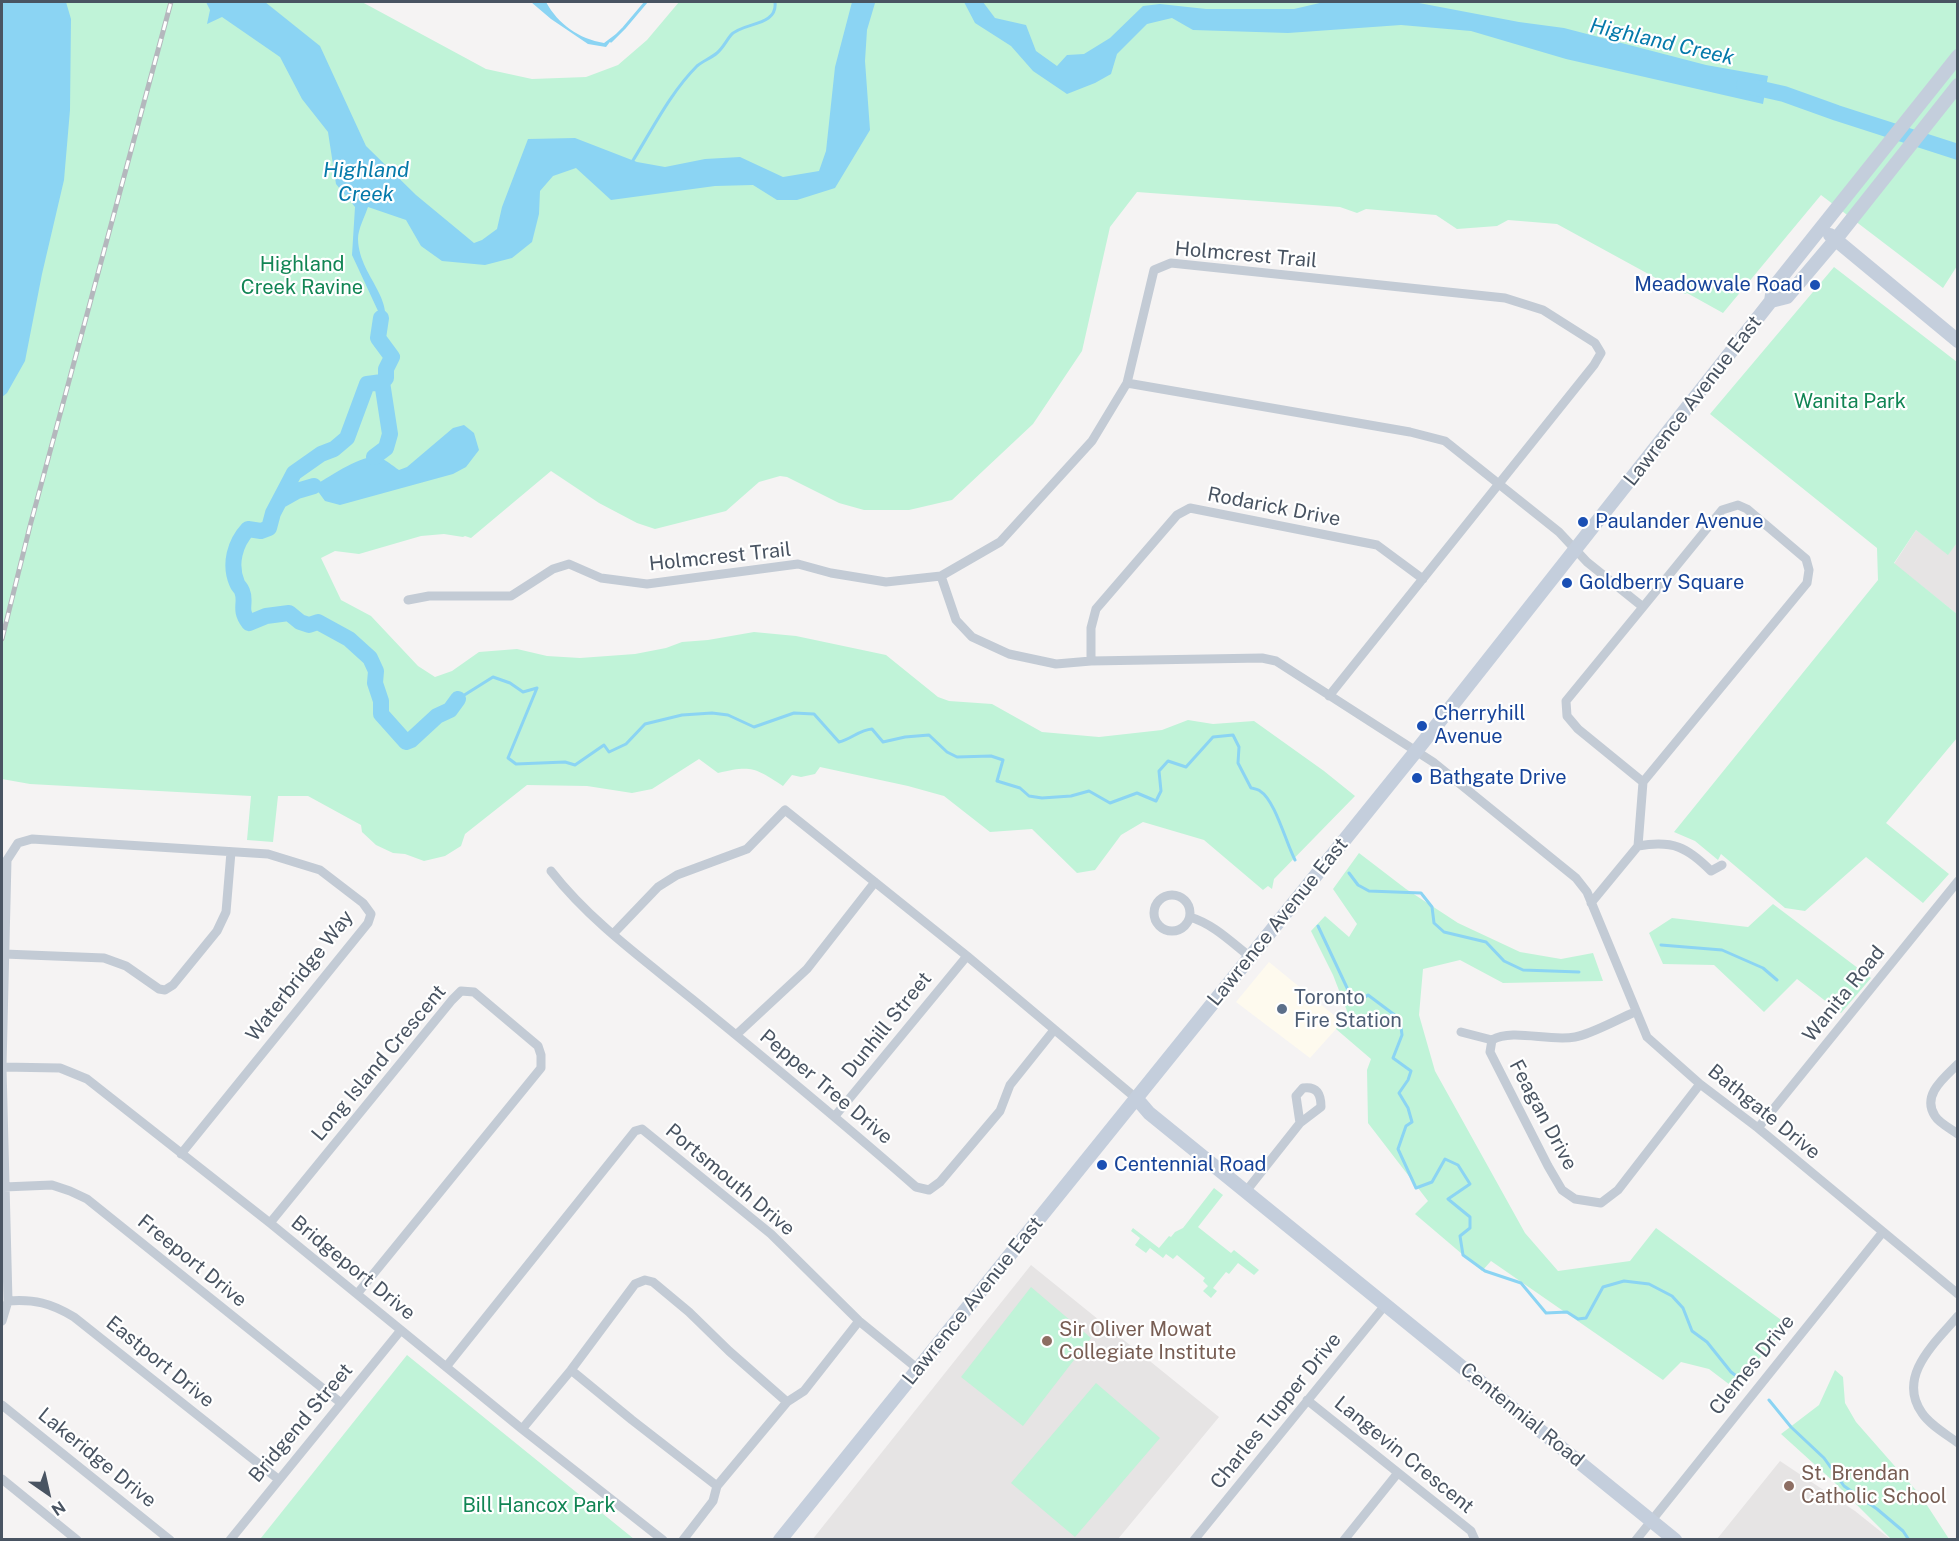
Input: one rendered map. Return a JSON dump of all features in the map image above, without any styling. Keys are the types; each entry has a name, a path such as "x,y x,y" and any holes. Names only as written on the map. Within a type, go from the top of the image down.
{"main road":[{"name":"Lawrence Avenue East","path":"780,1539 1417,750 1772,301 1773,288 1958,56"},
{"name":"Lawrence Avenue East","path":"1772,301 1787,297 1836,239 1958,84"},
{"path":"1822,228 1958,341"},
{"name":"Centennial Road","path":"1137,1099 1149,1113 1247,1190 1675,1539"}],"street":[{"name":"Holmcrest Trail","path":"408,600 429,596 511,596 554,569 569,564 602,578 647,584 798,564 831,573 886,582 941,576 1000,542 1092,441 1127,383 1154,270 1171,263 1505,298 1543,310 1595,343 1601,353 1594,365 1329,696"},
{"path":"1127,383 1398,430 1445,441 1499,483 1576,549 1587,562 1643,607"},
{"path":"1591,903 1638,846 1643,782 1807,583 1809,570 1806,559 1747,509 1738,506 1722,510 1566,701 1567,716 1578,729 1643,782"},
{"name":"Rodarick Drive","path":"1091,661 1091,628 1095,609 1177,514 1190,508 1377,546 1423,579"},
{"path":"941,576 956,620 972,637 1009,654 1056,664 1091,661 1262,658 1276,661 1417,750"},
{"name":"Bathgate Drive","path":"1417,750 1576,878 1587,892 1647,1037 1700,1084 1758,1128 1958,1294"},
{"name":"Centennial Road","path":"614,934 657,887 676,875 747,849 785,810 967,956 1137,1099"},
{"name":"Waterbridge Way","path":"4,954 7,860 18,843 32,839 268,854 320,870 363,903 371,914 368,923 181,1154"},
{"path":"1638,846 1670,845 1686,849 1712,871 1722,865"},
{"path":"2,1321 8,1301 2,1067 4,954 104,958 126,966 159,989 165,990 173,985 218,931 226,912 231,852"},
{"name":"Pepper Tree Drive","path":"550,871 572,897 614,934 835,1116 916,1187 929,1190 940,1182 1000,1111 1010,1085 1054,1030"},
{"name":"Wanita Road","path":"1758,1128 1958,881"},
{"path":"736,1035 807,969 875,882"},
{"path":"1190,917 1214,928 1249,956"},
{"name":"Dunhill Street","path":"835,1116 967,956"},
{"name":"Long Island Crescent","path":"270,1223 452,1000 461,991 474,992 538,1046 541,1068 357,1294"},
{"name":"Feagan Drive","path":"1461,1032 1492,1040 1500,1035 1550,1039 1575,1037 1635,1012"},
{"name":"Feagan Drive","path":"1492,1040 1490,1052 1548,1166 1562,1190 1575,1199 1601,1203 1618,1190 1700,1084"},
{"path":"1958,1064 1933,1090 1931,1106 1935,1117 1958,1134"},
{"name":"Bridgeport Drive","path":"2,1067 60,1068 87,1079 270,1223 522,1429 663,1539"},
{"path":"1247,1190 1300,1123"},
{"name":"Portsmouth Drive","path":"446,1367 635,1131 642,1129 771,1234 859,1322 918,1369"},
{"name":"Freeport Drive","path":"4,1187 52,1185 87,1199 341,1403"},
{"name":"Clemes Drive","path":"1636,1539 1882,1233"},
{"path":"522,1429 571,1370 636,1284 645,1280 653,1282 689,1312 729,1352 787,1402"},
{"name":"Eastport Drive","path":"8,1301 47,1303 55,1305 74,1317 278,1479"},
{"name":"Charles Tupper Drive","path":"1194,1539 1386,1304"},
{"path":"1958,1316 1920,1359 1913,1385 1921,1413 1958,1443"},
{"path":"683,1539 713,1501 717,1486 787,1402 804,1391 859,1322"},
{"name":"Bridgend Street","path":"230,1539 401,1330"},
{"path":"571,1370 717,1486"},
{"name":"Langevin Crescent","path":"1307,1400 1471,1531 1475,1539"},
{"name":"Lakeridge Drive","path":"2,1404 170,1539"},
{"path":"1344,1539 1397,1474"},
{"path":"2,1479 77,1539"}],"shaded area":[{"path":"1916,530 1948,554 1957,543 1957,614 1894,564"},
{"path":"1269,962 1341,1021 1310,1058 1236,1002"},
{"name":"Sir Oliver Mowat Collegiate Institute","path":"1031,1265 1219,1417 1118,1539 812,1540"},
{"name":"St. Brendan Catholic School","path":"1780,1461 1855,1511 1890,1539 1717,1539"}],"green space":[{"name":"Highland Creek Ravine","path":"58,2 362,2 486,69 532,79 586,77 618,65 647,40 679,2 1957,2 1957,266 1943,288 1821,195 1723,313 1557,224 1508,220 1497,226 1457,229 1436,215 1366,209 1357,213 1340,207 1137,192 1110,227 1082,351 1033,424 952,500 909,510 864,510 839,503 787,477 780,476 759,482 726,511 655,529 637,523 599,503 551,471 471,538 444,534 421,536 359,554 335,551 321,558 341,600 371,616 418,666 435,677 452,671 479,652 517,649 547,656 580,658 635,654 666,648 682,642 754,632 796,636 886,655 938,697 949,701 992,704 1042,732 1099,737 1162,730 1188,720 1213,724 1254,721 1355,796 1274,879 1272,889 1268,886 1263,890 1204,840 1143,822 1121,835 1095,870 1077,873 1032,829 990,832 944,796 820,767 815,774 801,777 792,775 783,786 753,770 739,769 718,773 699,759 652,789 632,793 587,786 527,785 465,834 461,846 445,856 424,861 405,854 393,853 376,845 362,832 361,825 308,796 278,796 273,842 247,840 251,796 30,784 2,779 2,381"},
{"name":"Wanita Park","path":"1834,267 1957,362 1957,543 1948,555 1916,530 1894,563 1957,614 1957,738 1886,823 1949,874 1923,903 1866,857 1805,911 1785,908 1721,854 1718,860 1695,841 1674,832 1878,580 1877,548 1710,414"},
{"path":"1359,853 1406,889 1458,923 1520,952 1561,959 1593,953 1603,981 1503,983 1460,960 1423,969 1419,1015 1435,1071 1525,1233 1558,1271 1630,1261 1656,1228 1788,1325 1734,1388 1709,1369 1681,1362 1663,1380 1491,1261 1482,1271 1415,1214 1428,1201 1368,1123 1367,1070 1371,1059 1336,1029 1347,1011 1333,975 1311,931 1325,916 1349,937 1357,924 1333,889"},
{"path":"1773,904 1871,978 1841,1013 1797,979 1764,1012 1714,965 1663,964 1649,933 1672,918 1748,927"},
{"path":"1214,1188 1223,1195 1198,1227 1231,1253 1234,1250 1259,1270 1254,1275 1238,1263 1229,1274 1226,1272 1213,1288 1217,1291 1211,1298 1203,1291 1208,1286 1203,1281 1205,1278 1177,1255 1173,1259 1166,1254 1163,1258 1150,1248 1146,1253 1135,1245 1140,1238 1131,1231 1133,1228 1159,1248 1169,1236 1171,1237 1183,1228"},
{"path":"1031,1287 1091,1338 1023,1426 961,1377"},
{"name":"Bill Hancox Park","path":"407,1355 634,1539 261,1538"},
{"path":"1835,1370 1843,1377 1845,1403 1856,1422 1921,1496 1949,1539 1891,1539 1834,1482 1781,1434 1819,1405"},
{"path":"1096,1383 1160,1438 1075,1537 1011,1483"}],"water":[{"path":"2,2 66,2 71,19 70,110 64,180 25,361 7,393 2,397"},
{"name":"Highland Creek","path":"206,2 265,2 320,46 366,146 416,195 474,243 497,229 502,207 528,139 575,138 637,162 665,167 705,159 740,157 783,177 819,171 826,151 835,67 852,2 877,2 867,30 865,61 870,130 835,188 797,200 777,200 753,185 715,186 611,200 576,168 553,176 540,191 539,214 532,242 512,258 485,265 442,261 421,246 406,220 368,207 358,235 360,254 379,292 386,317 383,331 374,347 378,311 352,255 355,207 336,184 328,132 302,99 280,57 222,17 207,24 210,10"},
{"path":"531,2 546,2 563,24 586,38 604,43 616,34 606,47 588,44 551,19"},
{"name":"Highland Creek","path":"964,2 983,2 995,18 1026,25 1036,51 1057,66 1067,55 1084,54 1110,38 1143,6 1160,4 1206,9 1294,9 1324,2 1396,2 1419,3 1564,28 1706,65 1768,76 1763,104 1566,59 1471,31 1401,25 1288,33 1193,30 1172,18 1147,24 1117,54 1111,74 1067,94 1033,71 1011,46 975,23"},
{"path":"464,425 474,433 479,450 466,467 453,474 340,505 325,501 314,486 345,467 371,457 381,458 399,470 407,467 453,428"}],"waterway":[{"path":"611,41 646,2"},
{"path":"632,162 687,77 697,66 715,55 736,31 771,16 775,2"},
{"name":"Highland Creek","path":"1744,85 1784,94 1958,152"},
{"path":"381,318 378,338 392,357 386,369 386,378 382,382 367,384 347,438 334,449 321,454 294,473 273,513 269,528 261,531 248,529 243,535 235,554 235,576 242,591 243,610 249,623 266,616 289,613 300,622 309,625 318,622 349,639 370,658 376,671 375,683 381,701 381,714 406,742 437,716 450,710 458,699"},
{"path":"374,457 386,448 390,434 382,382"},
{"path":"281,500 297,491 314,486"},
{"path":"458,699 493,677 510,683 523,692 537,688 508,758 516,764 565,762 575,765 604,745 609,752 626,744 645,724 682,715 712,713 728,715 754,727 794,713 814,714 839,742 872,729 883,742 929,735 947,752 957,757 991,756 1003,760 997,781 1020,788 1029,796 1042,798 1071,796 1089,791 1110,803 1137,793 1156,801 1161,791 1159,771 1168,761 1186,767 1213,737 1233,735 1239,747 1238,763 1251,788 1260,791 1271,803 1295,860"},
{"path":"1349,873 1358,885 1369,891 1421,893 1432,907 1434,923 1444,932 1486,942 1504,961 1523,970 1579,972"},
{"path":"1318,926 1349,992 1357,1003 1368,995 1400,1019 1402,1035 1393,1058 1411,1071 1399,1093 1408,1108 1412,1122 1406,1126 1398,1149 1416,1188 1432,1182 1445,1159 1458,1165 1470,1184 1448,1199 1470,1217 1470,1228 1460,1236 1463,1255 1485,1271 1521,1283 1546,1313 1567,1312 1578,1319 1586,1318 1603,1287 1624,1281 1649,1284 1672,1296 1683,1308 1692,1331 1707,1342 1731,1372 1743,1381"},
{"path":"1661,945 1722,950 1763,968 1777,980"},
{"path":"1769,1400 1791,1427 1824,1458 1844,1486 1877,1509 1903,1531 1909,1540"}],"railway":[{"path":"2,639 30,526 171,2"}],"place":[{"name":"Meadowvale Road","path":"1815,285"},
{"name":"Paulander Avenue","path":"1583,522"},
{"name":"Goldberry Square","path":"1567,583"},
{"name":"Cherryhill Avenue","path":"1422,726"},
{"name":"Bathgate Drive","path":"1417,778"},
{"name":"Toronto Fire Station","path":"1282,1009"},
{"name":"Centennial Road","path":"1102,1165"},
{"name":"Sir Oliver Mowat Collegiate Institute","path":"1047,1341"},
{"name":"St. Brendan Catholic School","path":"1789,1486"}]}
